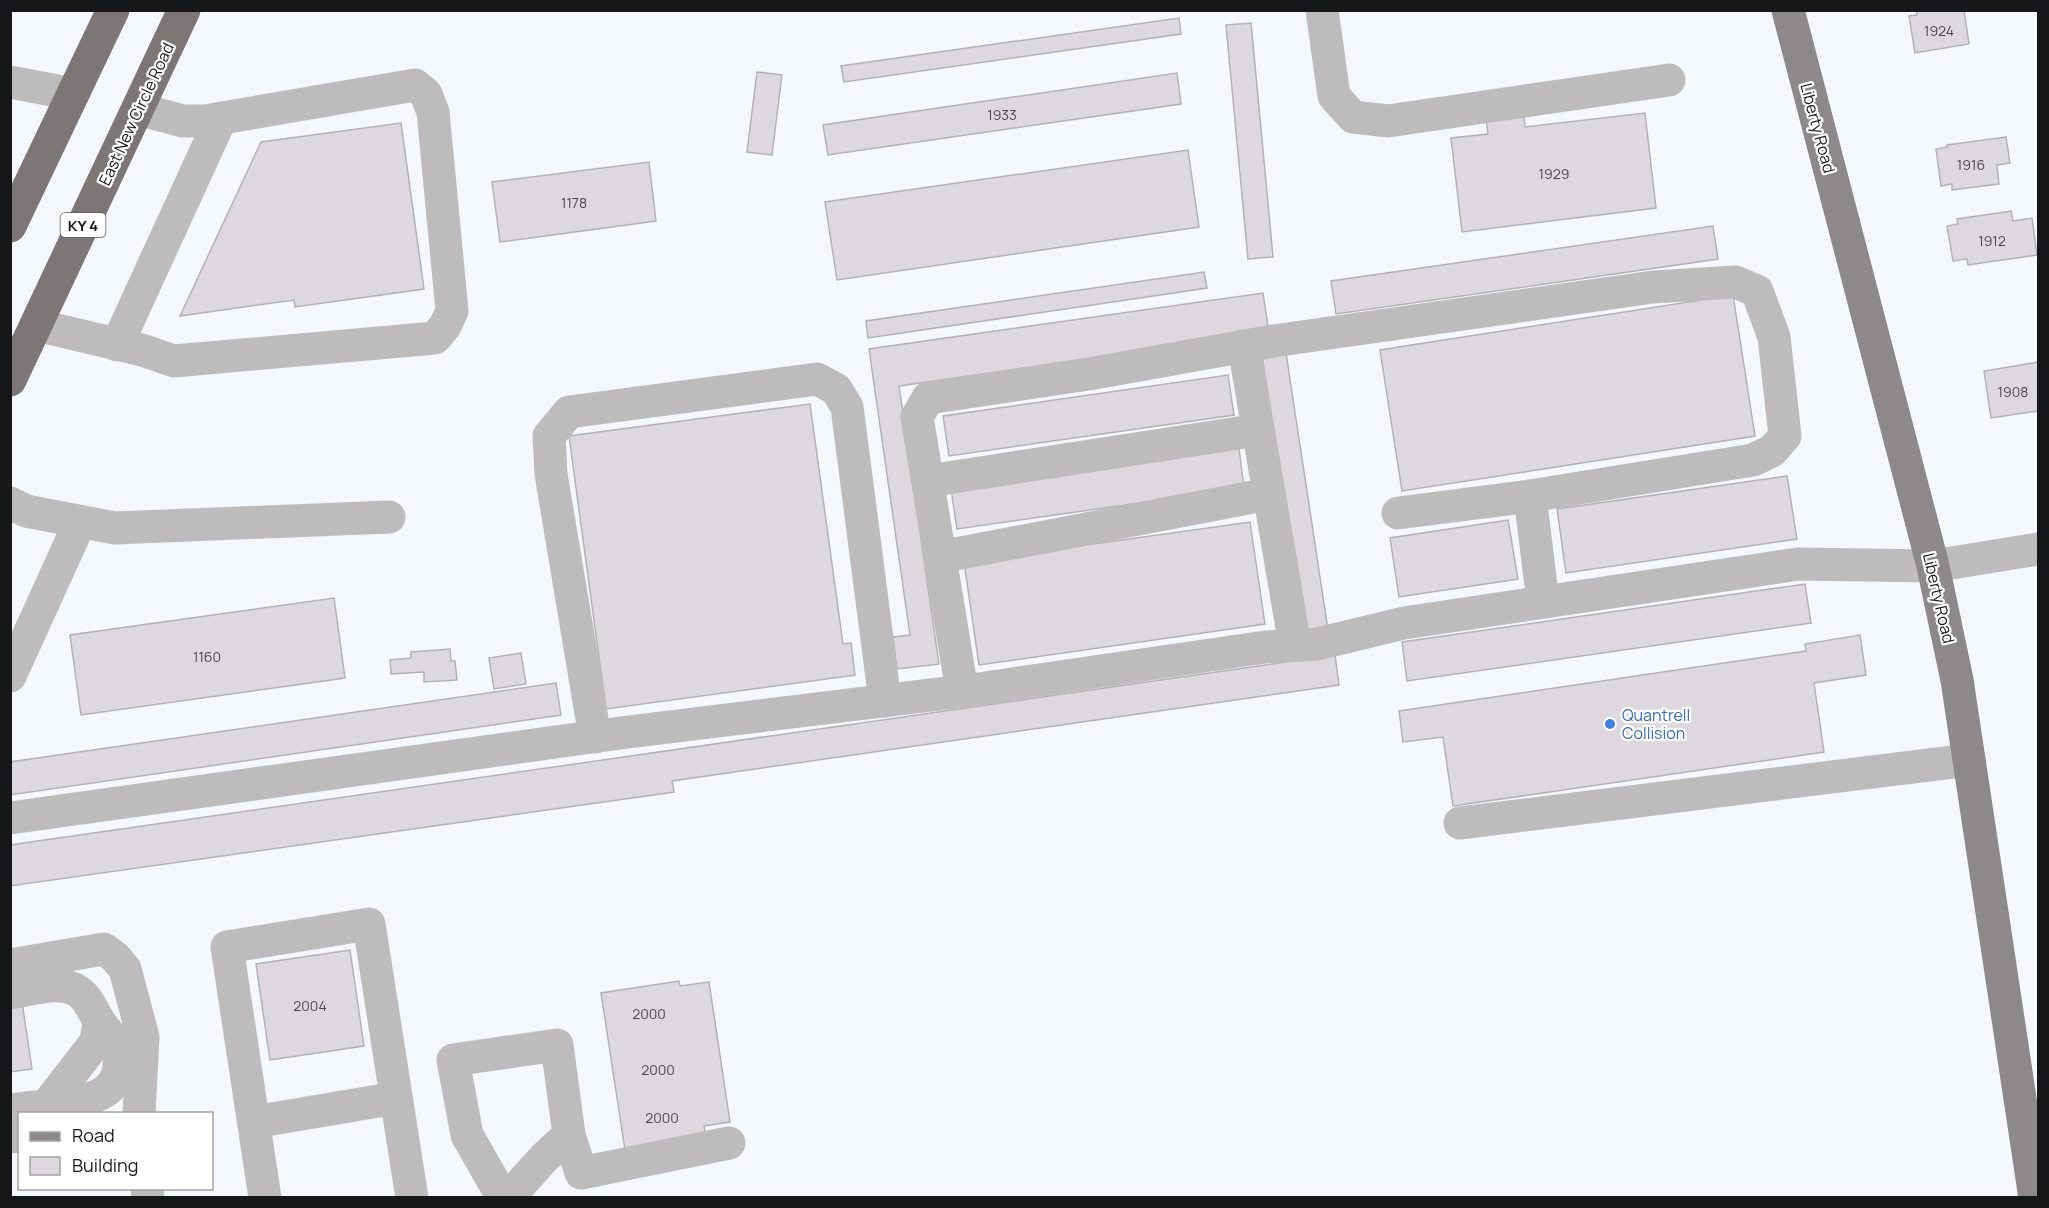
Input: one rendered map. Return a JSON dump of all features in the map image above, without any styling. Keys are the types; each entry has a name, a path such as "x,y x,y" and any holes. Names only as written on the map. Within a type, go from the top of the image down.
{"highway":[{"path":"10,226 113,10"},
{"path":"157,70 166,10"},
{"name":"East New Circle Road","path":"10,380 184,10"}],"main road":[{"name":"Liberty Road","path":"1788,10 1933,566 1957,680 2035,1197"}],"street":[{"path":"1322,10 1334,96 1353,117 1388,121 1669,80"},
{"path":"10,82 73,94"},
{"path":"36,325 174,361 435,338 445,326 452,311 434,112 426,94 415,85 205,121 183,121 138,109"},
{"path":"117,345 221,118"},
{"path":"962,691 917,417 928,398 1089,374 1244,347 1653,287 1735,282 1757,291 1774,338 1785,436 1772,451 1753,460 1530,496 1398,513"},
{"path":"1244,347 1295,645"},
{"path":"595,737 551,474 549,436 569,412 817,378 836,389 847,407 885,701"},
{"path":"928,481 1258,430"},
{"path":"940,557 1269,494"},
{"path":"1530,496 1543,602"},
{"path":"10,502 26,511 115,528 389,517"},
{"path":"10,676 80,522"},
{"path":"10,818 595,737 962,691 1265,647 1317,644 1404,623 1798,564 1933,566 2038,549"},
{"path":"1460,823 1969,760"},
{"path":"265,1197 227,947 369,924 412,1197"},
{"path":"10,965 104,950 116,957 125,969 143,1037 139,1112"},
{"path":"10,993 58,986 75,990 89,1002 99,1022 96,1042 47,1105 10,1110"},
{"path":"569,1135 506,1197 467,1135 453,1060 557,1045 569,1135 581,1173 729,1143"},
{"path":"254,1122 396,1098"}],"building":[{"path":"1916,10 1964,10 1969,44 1915,53 1909,16 1917,15"},
{"path":"1179,18 1181,34 844,82 841,66"},
{"path":"1251,23 1273,257 1248,259 1226,25"},
{"path":"757,72 782,75 772,155 747,152"},
{"path":"1177,73 1181,104 828,155 823,125"},
{"path":"1645,113 1656,208 1462,232 1451,138 1488,134 1486,119 1524,115 1525,127"},
{"path":"401,123 424,289 295,307 294,300 180,316 261,142"},
{"path":"2006,137 2010,163 1997,165 1999,184 1952,190 1952,184 1941,186 1936,149 1947,147 1947,145"},
{"path":"1188,150 1199,227 837,280 825,202"},
{"path":"649,162 656,221 500,242 492,182"},
{"path":"2011,211 2013,221 2032,218 2037,255 1968,265 1967,259 1953,261 1947,226 1958,224 1957,219"},
{"path":"1713,226 1718,259 1336,314 1331,281"},
{"path":"1204,272 1207,288 868,338 866,321"},
{"path":"1263,293 1269,333 899,386 939,664 897,669 893,637 910,635 869,349"},
{"path":"1733,295 1755,436 1402,491 1380,350"},
{"path":"1286,353 1328,630 1305,634 1262,356"},
{"path":"2038,362 2038,411 1991,418 1984,371"},
{"path":"1228,375 1234,415 949,456 943,416"},
{"path":"810,404 843,644 851,643 855,675 606,709 569,436"},
{"path":"1239,448 1244,488 957,529 951,489"},
{"path":"1787,476 1797,539 1566,573 1557,509"},
{"path":"1508,520 1518,579 1399,597 1390,538"},
{"path":"1250,522 1265,624 979,665 964,562"},
{"path":"1805,584 1811,623 1407,681 1402,642"},
{"path":"334,598 345,678 81,715 70,635"},
{"name":"Quantrell Collision","path":"1860,635 1866,675 1814,683 1824,752 1453,806 1443,737 1403,742 1399,711 1806,651 1805,644"},
{"path":"450,649 451,661 455,661 457,680 424,682 424,672 391,674 390,660 411,658 411,652"},
{"path":"521,653 526,684 494,689 489,658"},
{"path":"1335,655 1339,685 672,781 674,792 10,886 10,845"},
{"path":"556,683 561,715 10,795 10,762"},
{"path":"350,950 364,1046 270,1060 256,964"},
{"path":"679,981 680,986 709,982 730,1122 704,1126 706,1138 625,1150 601,993"},
{"path":"21,995 32,1069 10,1072 10,996"}],"place":[{"name":"Quantrell Collision","path":"1610,724"}]}
